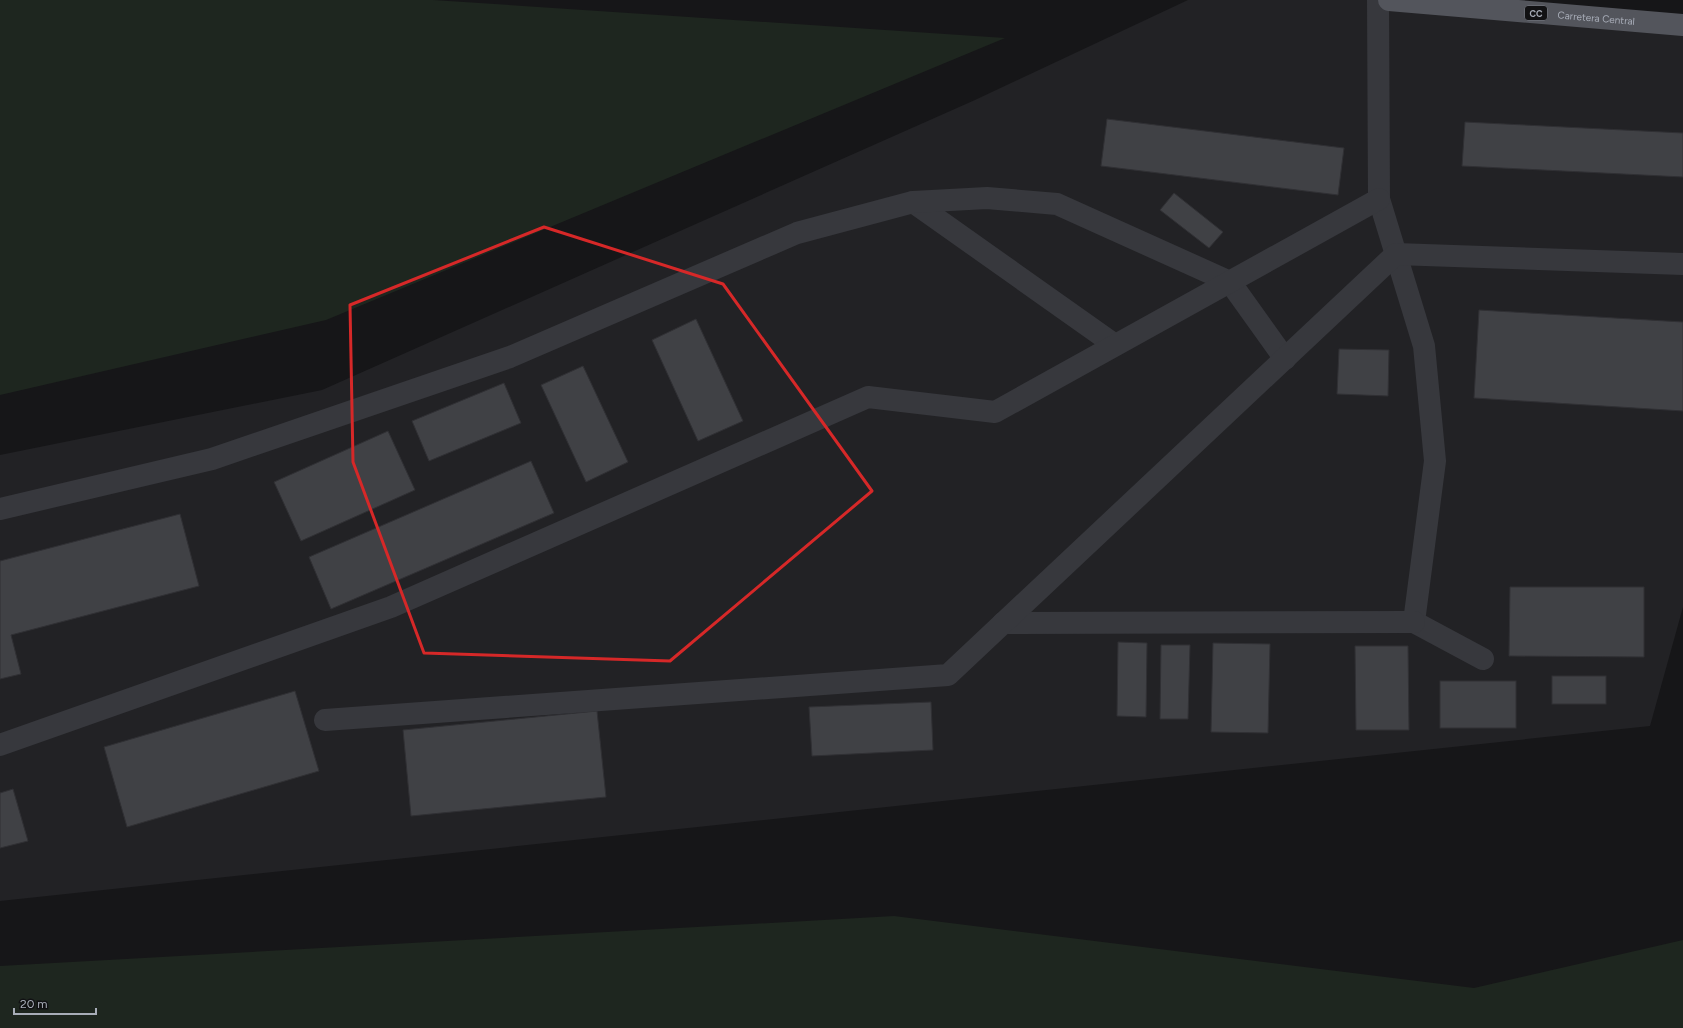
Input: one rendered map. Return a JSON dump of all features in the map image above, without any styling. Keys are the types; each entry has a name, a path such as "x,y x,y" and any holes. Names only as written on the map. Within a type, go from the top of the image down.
{"main road":[{"name":"Carretera Central","path":"1389,0 1683,25"}],"lane":[{"path":"1378,0 1379,199 1424,346 1435,461 1414,622"},
{"path":"0,509 212,459 510,357 797,233 913,202 987,198 1056,204 1230,282 1285,359"},
{"path":"0,745 391,607 868,397 995,412 1379,199"},
{"path":"913,202 1115,345"},
{"path":"325,720 948,675 1396,254 1683,264"},
{"path":"1003,623 1414,622 1483,659"}],"highlighted area":[{"path":"544,227 723,284 872,491 670,661 424,653 353,462 350,305"}],"shaded area":[{"path":"0,0 433,0 1005,38 326,320 0,395"},
{"path":"1188,0 1389,0 1683,25 1683,607 1650,726 0,901 0,455 322,390 975,100"},
{"path":"894,916 1474,988 1683,940 1683,1028 0,1028 0,966"}],"building":[{"path":"1107,119 1344,148 1338,195 1101,166"},
{"path":"1465,122 1683,133 1683,177 1462,166"},
{"path":"1174,193 1223,232 1209,248 1160,210"},
{"path":"1479,310 1683,322 1683,411 1474,398"},
{"path":"696,319 743,421 698,441 652,340"},
{"path":"1339,349 1389,350 1388,396 1337,394"},
{"path":"583,366 628,462 586,482 541,385"},
{"path":"504,383 521,423 429,461 412,421"},
{"path":"388,431 415,490 301,541 274,482"},
{"path":"531,461 554,513 331,609 309,557"},
{"path":"180,514 199,586 11,635 21,674 0,679 0,561"},
{"path":"1510,587 1644,587 1644,657 1509,656"},
{"path":"1118,642 1147,643 1146,717 1117,716"},
{"path":"1213,643 1270,644 1268,733 1211,732"},
{"path":"1161,645 1190,645 1188,719 1160,719"},
{"path":"1355,646 1408,646 1409,730 1356,730"},
{"path":"1552,676 1606,676 1606,704 1552,704"},
{"path":"1440,681 1516,681 1516,728 1440,728"},
{"path":"295,691 319,771 127,827 104,747"},
{"path":"931,702 933,750 812,756 809,707"},
{"path":"597,711 606,797 411,816 403,730"},
{"path":"13,789 28,841 0,848 0,793"}]}
